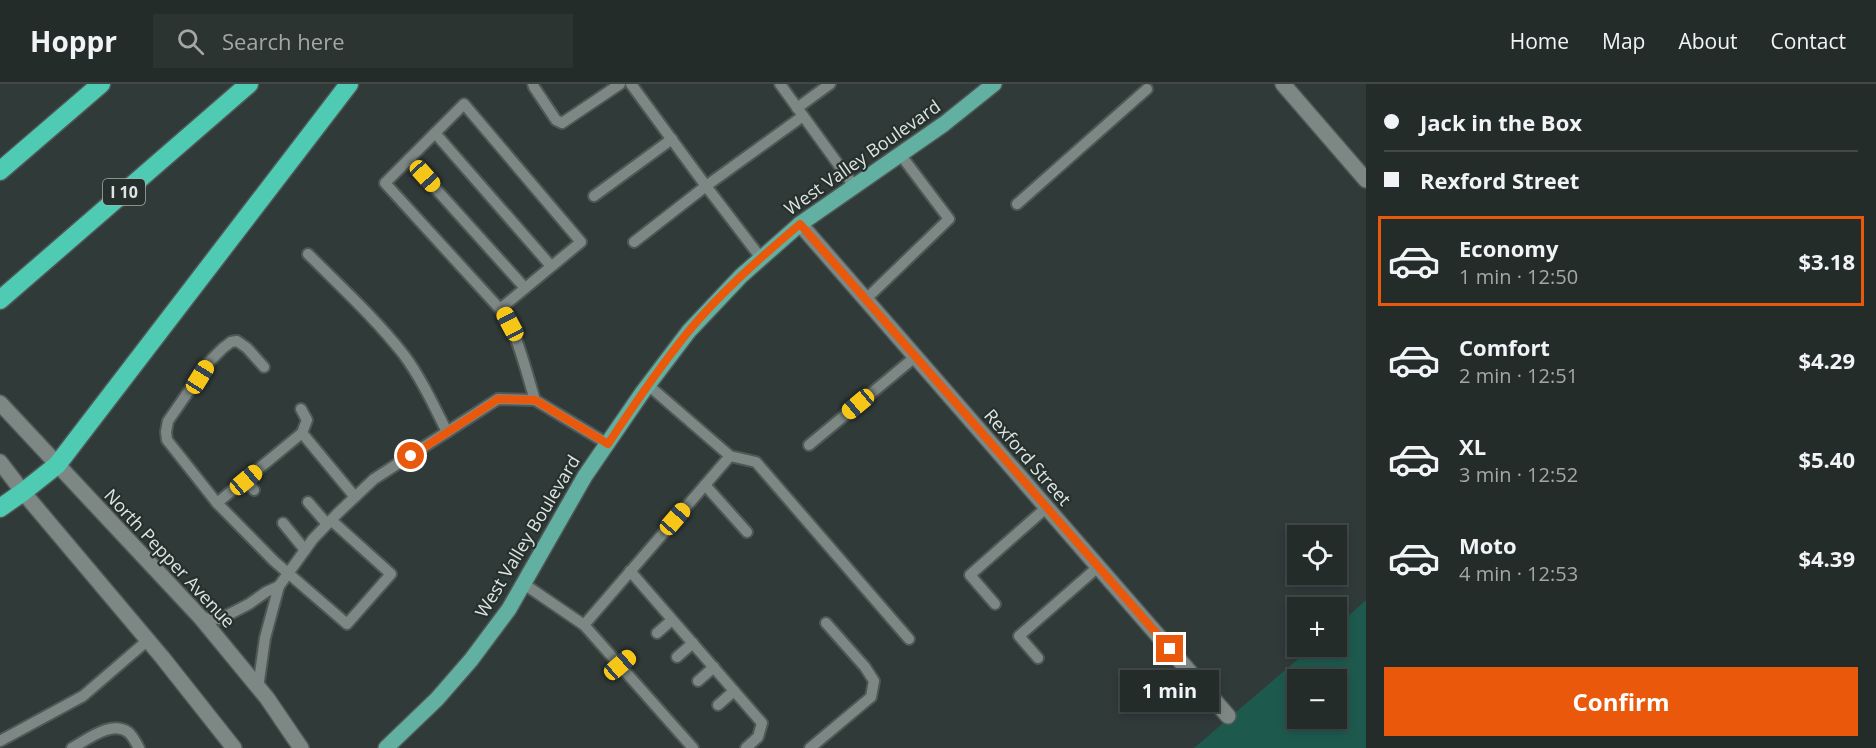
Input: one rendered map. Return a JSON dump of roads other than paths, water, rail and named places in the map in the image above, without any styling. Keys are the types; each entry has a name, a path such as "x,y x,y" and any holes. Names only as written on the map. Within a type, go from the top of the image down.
{"highway":[{"path":"0,171 101,84"},
{"name":"I 10","path":"0,300 249,84"},
{"path":"0,508 57,465 349,84"}],"main road":[{"name":"West Valley Boulevard","path":"386,748 437,699 471,660 510,609 585,476 648,385 689,331 741,276 800,224 944,124 994,84"},
{"path":"1283,84 1366,180"},
{"name":"Rexford Street","path":"800,224 1228,716"},
{"name":"North Pepper Avenue","path":"1,403 201,618 258,688 301,748"},
{"path":"0,462 148,640 234,748"}],"lane":[{"path":"533,84 556,120 562,123 620,84"},
{"path":"631,84 761,258"},
{"path":"780,84 854,186"},
{"path":"634,242 800,112 830,84"},
{"path":"1017,204 1147,89"},
{"path":"500,309 581,242 464,104 385,183 500,309 510,324 535,400"},
{"path":"435,133 551,266"},
{"path":"594,196 672,139"},
{"path":"865,300 949,219 900,154"},
{"path":"409,159 525,288"},
{"path":"308,254 370,316 404,356 447,432"},
{"path":"264,367 237,341 223,348 209,362 168,421 167,440 217,503 274,561 347,624 391,574 308,502"},
{"path":"808,445 915,357"},
{"path":"648,385 730,456 756,462 909,639"},
{"path":"258,688 265,638 279,586 329,522 374,479 498,399 535,400 608,444"},
{"path":"217,503 302,434 307,420 301,410"},
{"path":"302,434 355,497"},
{"path":"584,625 730,456"},
{"path":"272,458 280,468"},
{"path":"246,480 254,490"},
{"path":"705,484 747,532"},
{"path":"995,604 970,575 1046,508"},
{"path":"283,523 305,550"},
{"path":"1038,658 1019,636 1098,567"},
{"path":"630,571 762,723 758,737 746,748"},
{"path":"524,584 584,625 620,665 644,684 686,733 693,748"},
{"path":"201,618 220,619 279,586"},
{"path":"657,633 672,620"},
{"path":"810,748 871,697 874,681 865,667 826,623"},
{"path":"0,741 83,696 148,640"},
{"path":"677,657 693,643"},
{"path":"620,665 629,657"},
{"path":"698,681 714,667"},
{"path":"718,705 735,691"},
{"path":"72,748 111,728 129,733 139,748"}]}
